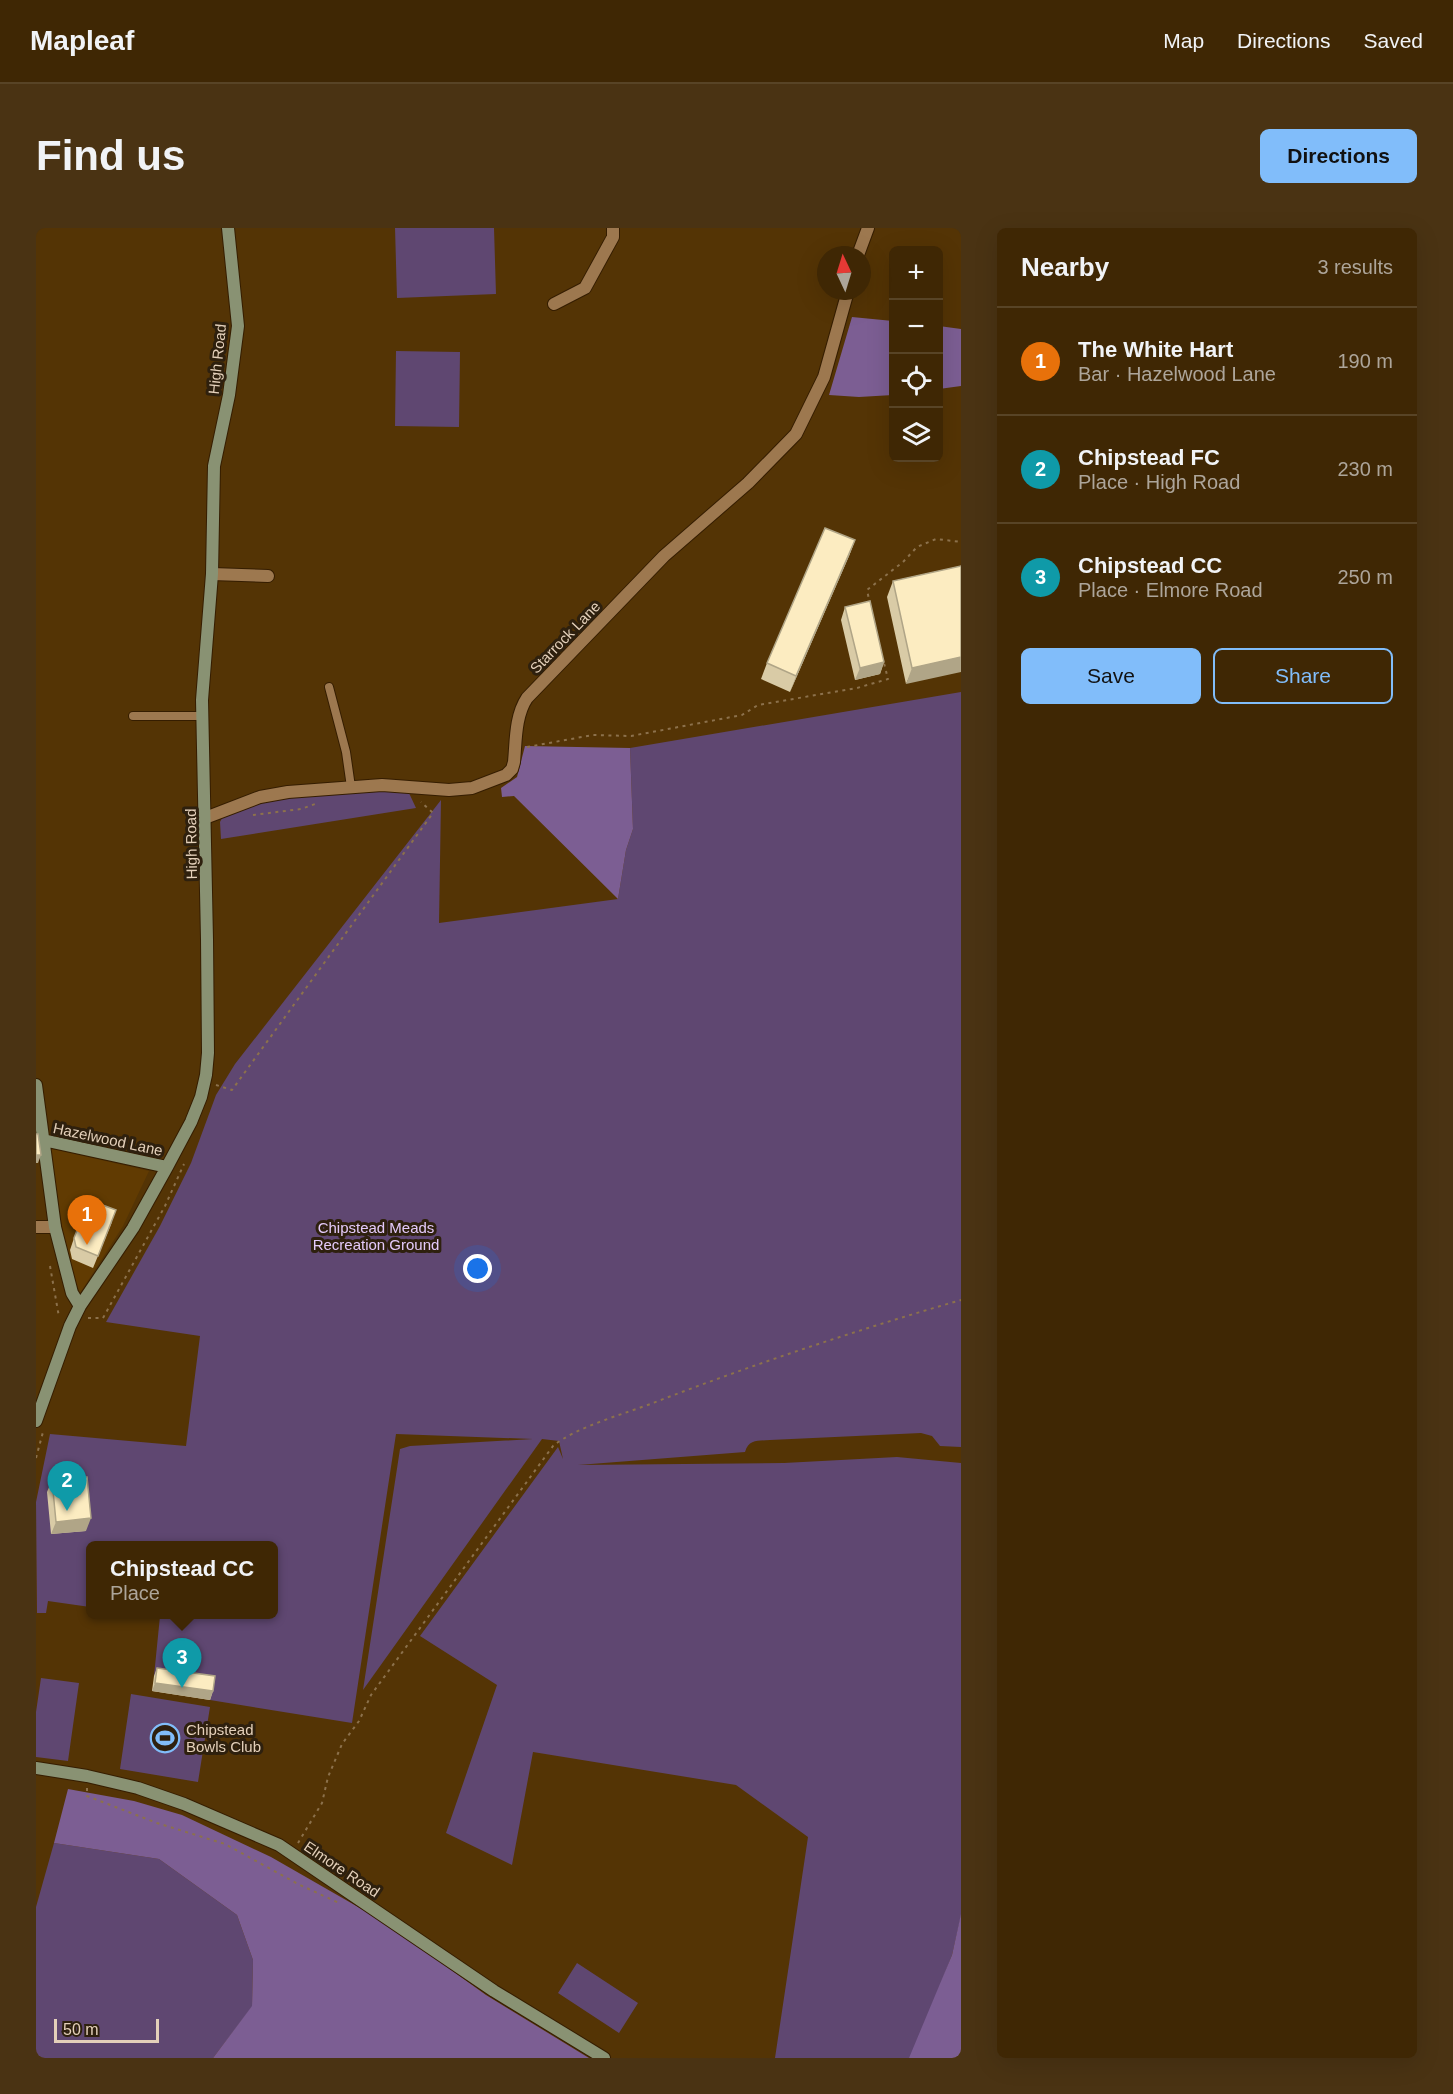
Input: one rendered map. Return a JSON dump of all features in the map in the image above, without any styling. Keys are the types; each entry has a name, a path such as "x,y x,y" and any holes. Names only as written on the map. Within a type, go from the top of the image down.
{"street":[{"name":"High Road","path":"36,1421 70,1326 80,1306 133,1228 167,1167 191,1122 201,1097 206,1075 208,1053 203,716 212,574 214,466 229,395 238,326 228,228"},
{"path":"554,304 585,288 613,237 613,228"},
{"path":"861,246 868,228"},
{"name":"Starrock Lane","path":"205,818 270,795 288,792 382,785 449,790 472,788 506,775 512,769 519,715 521,706 527,698 664,556 748,483 796,434 824,377 845,300"},
{"path":"212,574 268,576"},
{"name":"Hazelwood Lane","path":"36,1085 39,1122 55,1227 72,1293 80,1306"},
{"name":"Hazelwood Lane","path":"43,1140 167,1167"},
{"path":"36,1227 55,1227"},
{"name":"Elmore Road","path":"36,1768 87,1776 138,1788 184,1804 279,1845 494,1991 604,2058"}],"lane":[{"path":"329,687 346,752 351,787"},
{"path":"133,716 203,716"}],"path":[{"path":"872,612 867,590 903,562 917,547 936,540 961,542"},
{"path":"516,749 593,735 631,736 742,715 758,705 857,688 888,679 882,655"},
{"path":"214,1080 216,1085 232,1090 433,813 416,796 417,788"},
{"path":"248,815 301,809 323,801"},
{"path":"50,1263 60,1322 74,1328 80,1317 103,1318 165,1206 187,1158"},
{"path":"292,1853 318,1812 328,1777 342,1744 359,1721 370,1695 552,1446 593,1425 731,1373 838,1337 961,1300"},
{"path":"87,1776 87,1796 157,1823 225,1844 298,1884 344,1905"}],"shaded area":[{"path":"852,317 889,321 889,395 859,397 829,395"},
{"path":"943,327 961,329 961,386 943,388"},
{"path":"525,746 630,748 633,829 626,850 618,899 514,796 502,797 501,788 517,777"},
{"path":"49,1148 149,1171 123,1226 80,1293 67,1257"},
{"path":"68,1789 134,1801 182,1815 271,1857 386,1923 486,1995 589,2058 213,2058 252,2006 253,1960 237,1915 159,1859 54,1843"},
{"path":"961,1914 961,2058 909,2058 952,1955"}],"green space":[{"path":"395,228 494,228 496,294 397,298"},
{"path":"396,351 460,352 459,427 395,426"},
{"name":"Chipstead Meads Recreation Ground","path":"961,692 961,1447 940,1446 932,1436 921,1433 770,1440 752,1443 745,1452 578,1465 784,1463 897,1457 961,1463 961,1916 952,1955 912,2058 775,2058 808,1837 736,1785 533,1752 512,1865 446,1833 497,1685 420,1636 558,1447 563,1459 559,1441 542,1439 363,1690 400,1449 410,1446 533,1439 396,1434 352,1723 210,1700 154,1676 160,1619 278,1619 278,1541 86,1541 86,1606 48,1601 46,1613 37,1613 36,1502 50,1434 186,1446 200,1336 106,1322 160,1226 191,1163 216,1095 235,1064 441,800 439,923 618,899 626,850 633,829 630,748"},
{"path":"384,789 409,793 416,808 221,839 220,822 223,816 261,801 289,796"},
{"path":"41,1678 79,1683 68,1761 36,1757 36,1712"},
{"name":"Chipstead Bowls Club","path":"131,1694 210,1707 198,1782 120,1769"},
{"path":"54,1843 159,1859 237,1915 253,1960 252,2007 213,2058 36,2058 36,1907"},
{"path":"577,1963 638,2003 619,2033 558,1993"}],"building":[{"path":"825,528 855,540 796,676 767,663"},
{"path":"961,566 961,657 912,668 893,581"},
{"path":"870,601 884,662 860,668 845,607"},
{"path":"36,1134 38,1134 41,1155 36,1155"},
{"path":"89,1200 116,1210 98,1256 76,1247 74,1238"},
{"path":"87,1477 91,1518 56,1522 52,1480"},
{"path":"157,1668 215,1676 213,1691 155,1683"}],"place":[{"name":"The White Hart","path":"87,1245"},
{"name":"Chipstead FC","path":"67,1511"},
{"name":"Chipstead CC","path":"182,1688"},
{"name":"Chipstead Bowls Club","path":"165,1738"}]}
